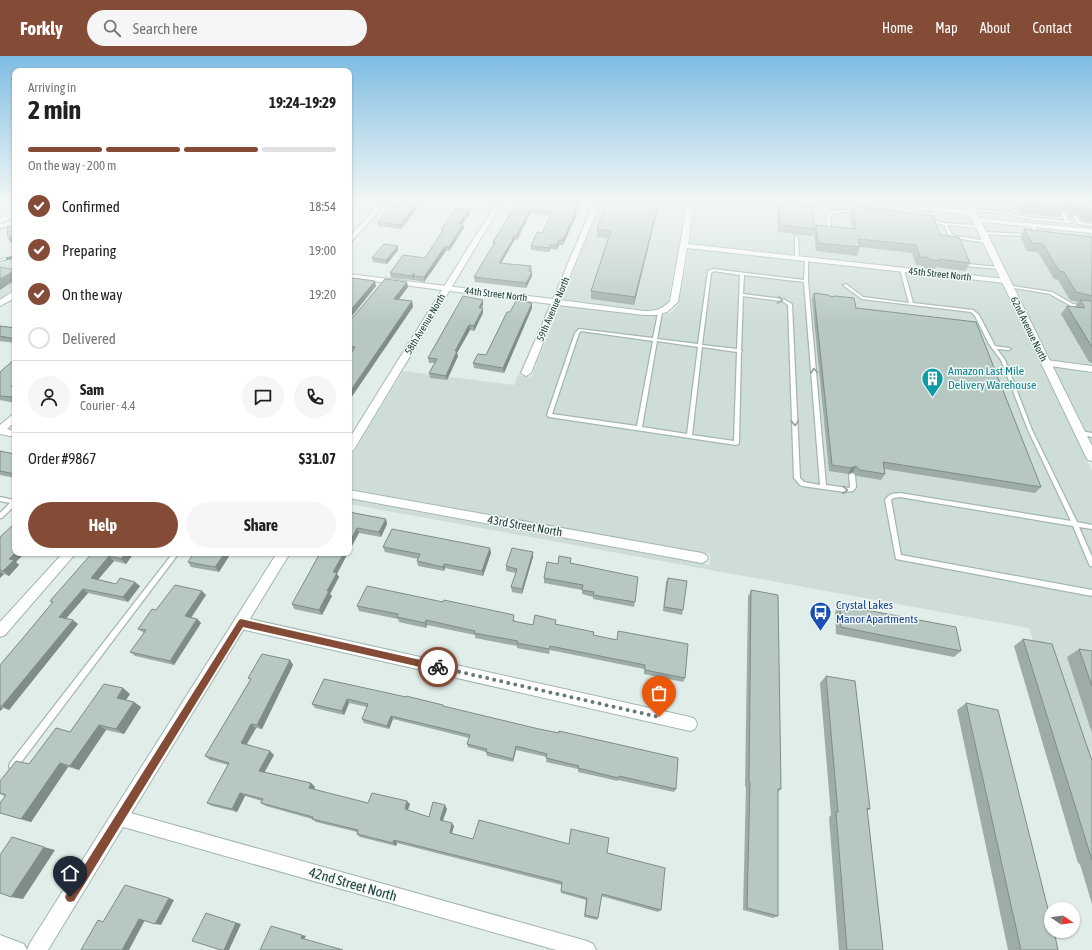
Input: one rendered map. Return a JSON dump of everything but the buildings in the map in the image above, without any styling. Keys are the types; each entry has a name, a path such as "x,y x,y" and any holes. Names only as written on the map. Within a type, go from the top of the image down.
{"street":[{"name":"58th Avenue North","path":"352,443 475,242"},
{"name":"59th Avenue North","path":"526,373 581,242"},
{"path":"660,313 668,309 674,302 685,242"},
{"name":"62nd Avenue North","path":"987,242 1092,456"},
{"name":"45th Street North","path":"684,246 1007,283"},
{"name":"44th Street North","path":"352,277 383,282 447,287 644,313 660,313"},
{"path":"1,302 12,296"},
{"path":"1046,363 1092,369"},
{"path":"0,431 12,420"},
{"path":"0,431 12,433"},
{"name":"43rd Street North","path":"352,495 702,558"},
{"path":"0,631 67,556"},
{"path":"37,950 282,556"},
{"path":"241,623 690,724"},
{"name":"42nd Street North","path":"120,818 587,950"},
{"path":"0,944 18,950"}],"lane":[{"path":"796,242 797,258"},
{"path":"806,259 806,281 823,487"},
{"path":"967,265 999,268"},
{"path":"689,436 709,272 713,270 806,281"},
{"path":"902,270 911,304"},
{"path":"740,351 580,330 577,333 549,415 736,444 740,351 742,295 742,274"},
{"path":"1007,283 1051,293 1072,305 1092,308"},
{"path":"845,285 862,298 972,312 976,315 993,347 1003,360 1030,430 1075,524 1092,564"},
{"path":"808,294 814,295"},
{"path":"742,295 783,300 790,304 797,478 802,484 852,490 852,475"},
{"path":"639,428 660,313"},
{"path":"993,347 1009,349"},
{"path":"1080,433 1092,435"},
{"path":"1092,527 900,495 891,496 888,500 898,557 1092,593"},
{"path":"0,499 12,501"},
{"path":"0,516 12,505"},
{"path":"10,772 174,556"}],"shaded area":[{"path":"585,242 680,242 668,301 664,307 657,310 643,310 562,300"},
{"path":"690,242 982,242 998,278 690,245"},
{"path":"992,242 1092,242 1092,366 1051,361"},
{"path":"689,249 1001,282 1092,471 1092,818 1029,628 352,505 352,500 710,565 710,554 352,490 352,455 403,371 514,385 531,347 519,375 531,377 560,305 648,316 664,315 673,311 679,303"},
{"path":"12,258 12,290 0,300 0,261"},
{"path":"1054,367 1092,372 1092,443 1087,434"}],"railway":[{"path":"0,260 12,258"}],"way so far":[{"path":"438,667 659,717"}],"place":[{"name":"Amazon Last Mile Delivery Warehouse","path":"933,398"},
{"name":"Crystal Lakes Manor Apartments","path":"821,632"}],"route":[{"path":"70,897 241,623 438,667"}]}
